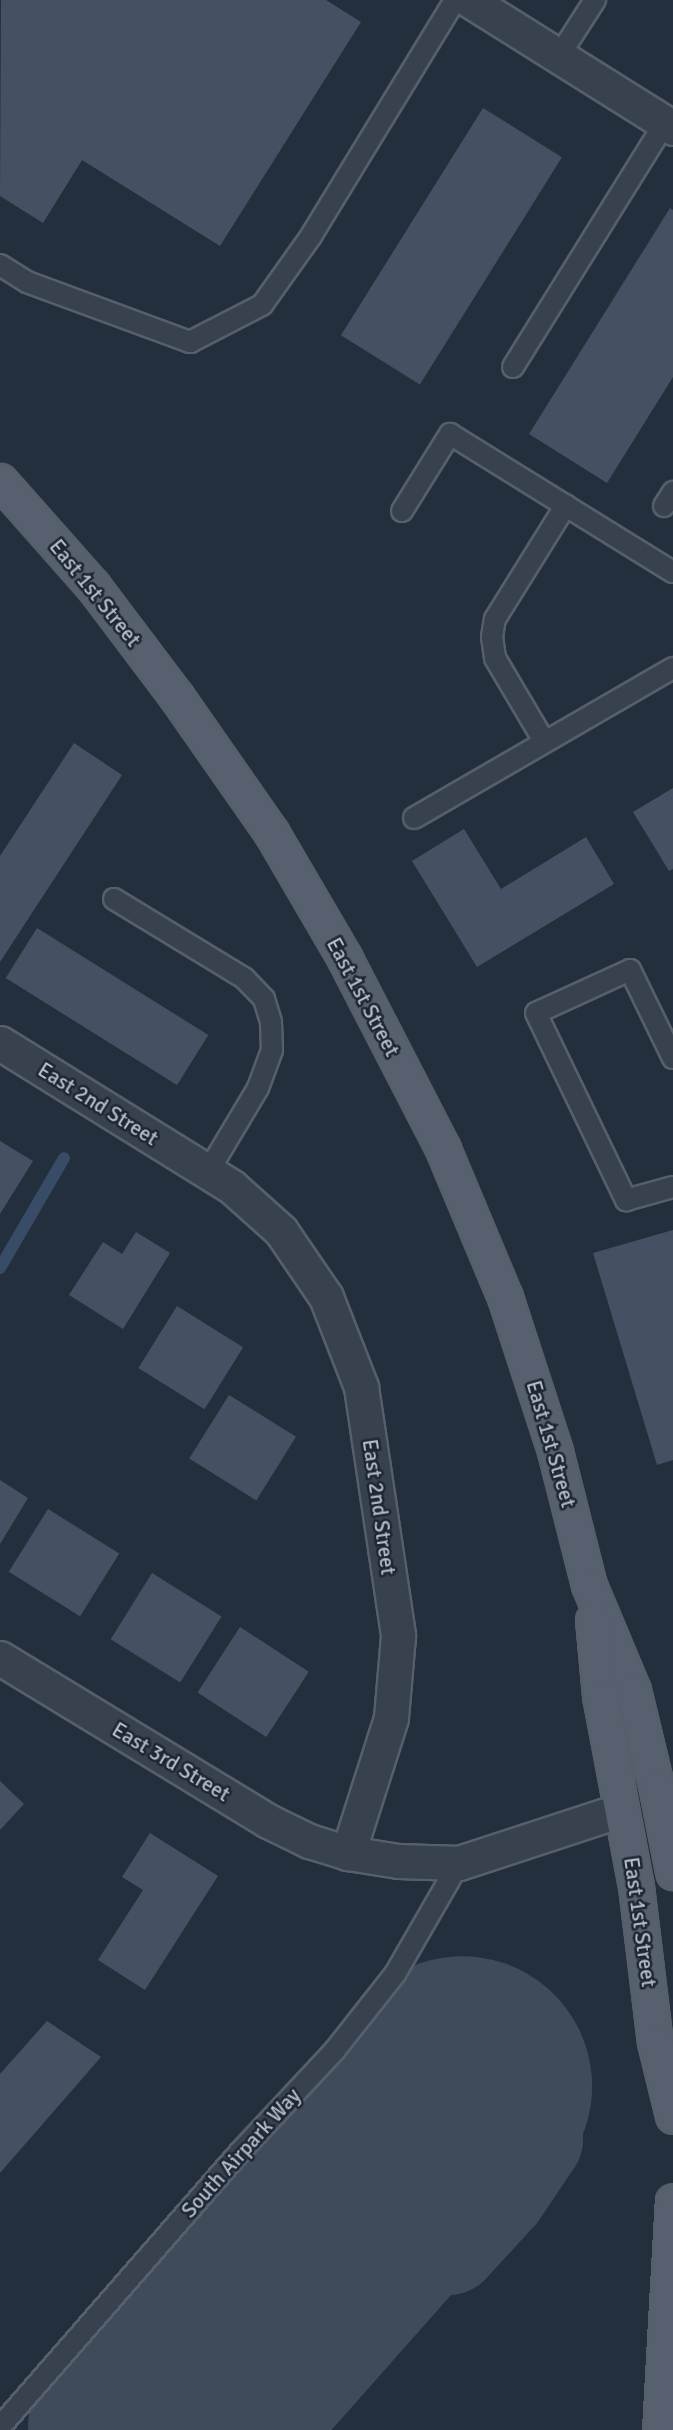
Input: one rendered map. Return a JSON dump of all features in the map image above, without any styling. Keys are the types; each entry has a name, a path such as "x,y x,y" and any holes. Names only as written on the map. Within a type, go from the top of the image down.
{"main road":[{"name":"East 1st Street","path":"0,481 93,586 176,696 271,832 344,957 443,1149 505,1297 555,1451 590,1585 633,1690 656,1785 673,1872"},
{"name":"East 1st Street","path":"590,1585 600,1696 636,1887 655,2042 673,2116"},
{"path":"660,2430 673,2201"}],"street":[{"path":"469,0 669,125"},
{"name":"East 2nd Street","path":"0,1043 232,1187 281,1231 326,1297 361,1388 398,1636 391,1718 348,1853"},
{"name":"East 3rd Street","path":"0,1658 268,1821 309,1841 348,1853"},
{"path":"348,1853 398,1862 459,1863 621,1810"}],"lane":[{"path":"0,265 27,282 190,342 262,305 311,236 455,0"},
{"path":"559,56 595,0"},
{"path":"513,367 669,125"},
{"path":"402,511 450,434 673,572"},
{"path":"544,741 495,658 492,637 495,619 566,505"},
{"path":"414,818 673,668"},
{"path":"114,899 244,978 264,999 271,1022 272,1050 258,1088 208,1172"},
{"path":"673,1058 630,970 536,1013 626,1200 673,1187"},
{"name":"South Airpark Way","path":"0,2427 240,2152 335,2050 395,1974 459,1863"}],"building":[{"path":"1,0 326,0 361,22 220,246 82,160 43,223 0,196"},
{"path":"483,108 562,157 420,385 341,335"},
{"path":"670,208 673,210 673,377 607,483 529,434"},
{"path":"74,743 122,775 0,962 0,856"},
{"path":"673,788 673,869 669,871 633,812"},
{"path":"464,829 501,889 586,837 614,884 477,967 412,861"},
{"path":"37,928 208,1035 177,1085 6,978"},
{"path":"0,1141 33,1161 0,1214"},
{"path":"673,1230 673,1460 657,1465 593,1253"},
{"path":"136,1232 170,1253 123,1329 69,1295 103,1242 122,1254"},
{"path":"177,1306 243,1347 204,1409 138,1368"},
{"path":"229,1395 296,1437 256,1500 189,1459"},
{"path":"0,1480 28,1498 0,1544"},
{"path":"48,1509 119,1554 80,1616 9,1572"},
{"path":"152,1573 222,1616 180,1683 111,1639"},
{"path":"240,1627 309,1672 266,1737 198,1692"},
{"path":"0,1781 24,1804 0,1830"},
{"path":"150,1833 218,1876 145,1990 98,1960 143,1890 122,1877"},
{"path":"47,2021 101,2057 0,2173 0,2074"}],"waterway":[{"path":"0,1268 64,1158"}],"taxiway":[{"path":"336,2229 408,2244 448,2243 496,2191 531,2139 528,2116 498,2090 462,2086"}],"runway":[{"path":"158,2430 462,2086"}]}
